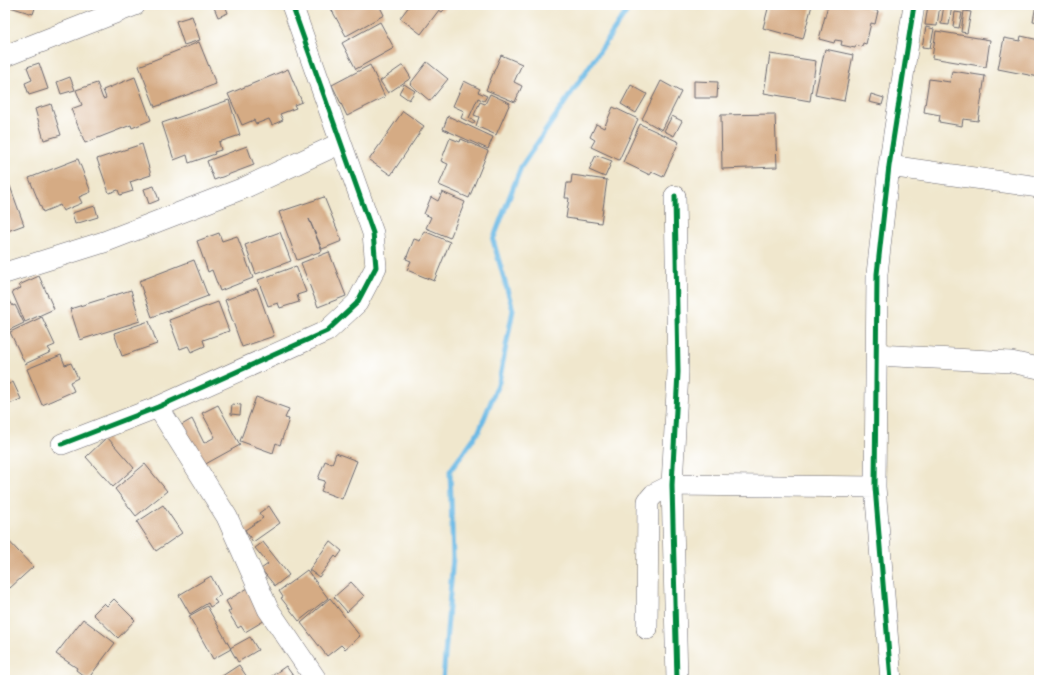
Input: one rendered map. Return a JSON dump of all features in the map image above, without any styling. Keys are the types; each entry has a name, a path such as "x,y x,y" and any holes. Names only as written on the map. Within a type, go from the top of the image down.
{"street":[{"path":"102,5 130,8"},
{"path":"62,444 158,407 327,331 357,304 376,267 373,233 292,5"},
{"path":"891,680 875,487 877,274 889,166 914,5"},
{"path":"5,56 130,8"},
{"path":"5,273 104,242 244,188 340,143"},
{"path":"889,166 1039,187"},
{"path":"675,196 678,372 672,485 677,680"},
{"path":"877,355 1011,362 1039,368"},
{"path":"158,407 227,517 268,609 315,678"},
{"path":"648,629 648,501 654,494 672,485 875,487"}],"building":[{"path":"11,5 36,5 33,14 10,7"},
{"path":"213,5 225,5 228,13 218,17"},
{"path":"329,5 379,5 384,15 346,36"},
{"path":"410,5 448,5 442,12 439,10 421,34 400,18"},
{"path":"769,5 812,5 803,39 763,28"},
{"path":"828,5 867,5 866,8 878,11 875,24 871,23 866,44 863,43 862,47 856,45 855,48 841,45 842,41 835,40 834,43 819,39"},
{"path":"928,5 940,5 937,26 925,25"},
{"path":"944,5 952,5 949,25 941,24"},
{"path":"1036,5 1039,5 1039,22 1033,21"},
{"path":"964,11 971,12 967,33 961,32"},
{"path":"955,12 962,13 959,28 953,27"},
{"path":"192,16 200,40 184,45 176,21"},
{"path":"380,22 394,48 356,69 342,43"},
{"path":"926,27 934,29 930,48 922,47"},
{"path":"936,31 990,40 986,67 932,58"},
{"path":"1021,36 1039,40 1039,77 998,69 1004,38 1020,41"},
{"path":"199,42 216,84 155,107 139,66"},
{"path":"825,49 853,55 844,101 815,95"},
{"path":"770,54 816,61 810,101 764,93"},
{"path":"501,55 522,64 514,82 522,86 515,102 486,90"},
{"path":"427,62 448,79 430,101 410,84"},
{"path":"39,63 48,89 29,95 25,83 32,80 27,67"},
{"path":"370,65 385,97 347,116 332,85"},
{"path":"403,65 411,78 388,93 380,81"},
{"path":"288,69 302,102 294,105 296,108 280,114 283,120 272,125 269,119 256,124 254,120 242,125 228,94"},
{"path":"952,71 985,76 978,121 963,119 962,126 939,122 940,115 924,112 929,79 950,82"},
{"path":"70,77 75,90 61,94 57,82"},
{"path":"135,77 151,120 132,128 131,125 85,143 71,109 82,105 76,90 97,83 103,99 106,98 103,90"},
{"path":"464,81 480,89 478,92 487,96 484,101 478,98 469,118 475,121 473,124 461,118 464,111 453,106"},
{"path":"661,81 681,92 662,130 642,119"},
{"path":"694,81 718,82 717,98 694,98"},
{"path":"404,84 415,91 409,100 399,93"},
{"path":"631,85 647,94 636,113 621,104"},
{"path":"490,94 510,103 496,135 476,126 479,117 474,115 480,102 485,104"},
{"path":"871,94 884,98 882,105 869,102"},
{"path":"229,100 240,135 219,142 221,150 214,152 215,154 189,163 187,155 174,160 162,123"},
{"path":"51,104 61,135 44,140 35,109"},
{"path":"613,107 638,119 619,160 591,147 595,140 590,137 596,124 604,128"},
{"path":"403,111 424,126 391,175 369,160"},
{"path":"775,114 777,167 722,169 721,115"},
{"path":"448,116 493,137 488,149 443,129"},
{"path":"672,116 682,121 674,136 664,131"},
{"path":"640,124 679,142 663,177 652,172 650,175 623,162"},
{"path":"450,138 460,142 461,139 488,151 469,198 439,185 448,164 441,161"},
{"path":"142,144 151,175 130,182 133,191 120,195 118,190 109,193 97,159"},
{"path":"247,146 254,165 214,180 207,161"},
{"path":"596,155 612,161 605,177 589,170"},
{"path":"78,159 91,192 79,197 82,203 63,211 60,205 43,212 29,178"},
{"path":"572,175 607,180 601,223 566,218 569,198 565,198 567,183 571,183"},
{"path":"10,186 24,225 5,232 5,188"},
{"path":"154,186 159,200 149,204 144,189"},
{"path":"442,192 465,202 450,238 426,228 431,217 424,214 431,197 438,201"},
{"path":"324,197 342,241 322,249 309,219 322,251 297,260 279,212"},
{"path":"95,206 98,217 75,224 72,213"},
{"path":"424,231 450,242 434,281 407,270 411,261 406,259 414,239 420,241"},
{"path":"280,232 291,261 256,274 245,245"},
{"path":"219,233 222,241 237,236 253,278 220,291 212,270 208,272 197,241"},
{"path":"329,252 346,296 318,307 301,263"},
{"path":"194,260 208,296 152,317 139,281"},
{"path":"296,266 306,292 297,295 299,302 280,308 278,303 268,306 258,280"},
{"path":"39,276 54,309 25,322 12,292 21,288 19,285"},
{"path":"257,288 274,336 242,347 225,300"},
{"path":"131,290 140,321 80,340 70,309"},
{"path":"10,301 13,306 15,305 24,323 5,332 5,303"},
{"path":"218,302 229,331 203,340 205,346 191,352 188,346 180,349 169,320"},
{"path":"42,317 55,345 48,348 51,352 25,364 10,332"},
{"path":"149,321 157,344 122,356 114,333"},
{"path":"61,355 65,365 71,363 78,378 70,382 74,391 42,405 27,369"},
{"path":"13,382 21,399 5,406 5,386"},
{"path":"256,397 289,409 285,418 289,419 280,445 276,443 273,453 240,441"},
{"path":"232,404 241,405 240,415 231,414"},
{"path":"218,405 240,445 202,466 180,426 192,419 204,443 215,437 202,413"},
{"path":"107,437 134,468 113,487 86,457"},
{"path":"336,453 357,461 342,499 321,491 325,481 318,479 325,461 332,464"},
{"path":"145,464 167,491 136,516 115,489"},
{"path":"163,505 182,533 156,551 137,522"},
{"path":"269,506 280,523 253,542 245,530 263,518 259,513"},
{"path":"5,537 33,567 10,588 5,583"},
{"path":"330,541 342,551 337,558 335,556 319,577 309,570"},
{"path":"263,542 289,575 275,586 261,569 268,564 255,548"},
{"path":"307,570 328,598 299,621 281,598 283,597 279,591"},
{"path":"211,576 221,595 214,599 217,603 210,607 208,603 190,614 179,595"},
{"path":"351,582 364,596 347,612 334,597"},
{"path":"248,588 267,619 245,632 241,626 238,628 228,612 231,610 226,601"},
{"path":"330,598 360,636 345,649 341,645 327,656 301,623"},
{"path":"114,599 135,620 118,638 93,614 104,603 107,606"},
{"path":"207,606 231,649 213,659 189,616"},
{"path":"83,619 115,643 88,679 76,670 77,668 56,654"},
{"path":"250,637 258,650 238,662 230,648"},
{"path":"239,665 249,680 216,680"},
{"path":"286,666 296,680 266,680"}],"waterway":[{"path":"443,680 453,557 450,471 479,431 499,382 513,310 493,240 521,167 631,5"}],"cycle path":[{"path":"62,444 158,407 327,331 357,303 376,267 373,233 292,5"},
{"path":"891,680 875,487 877,274 889,166 914,5"},
{"path":"675,196 678,372 672,485 677,680"}]}
